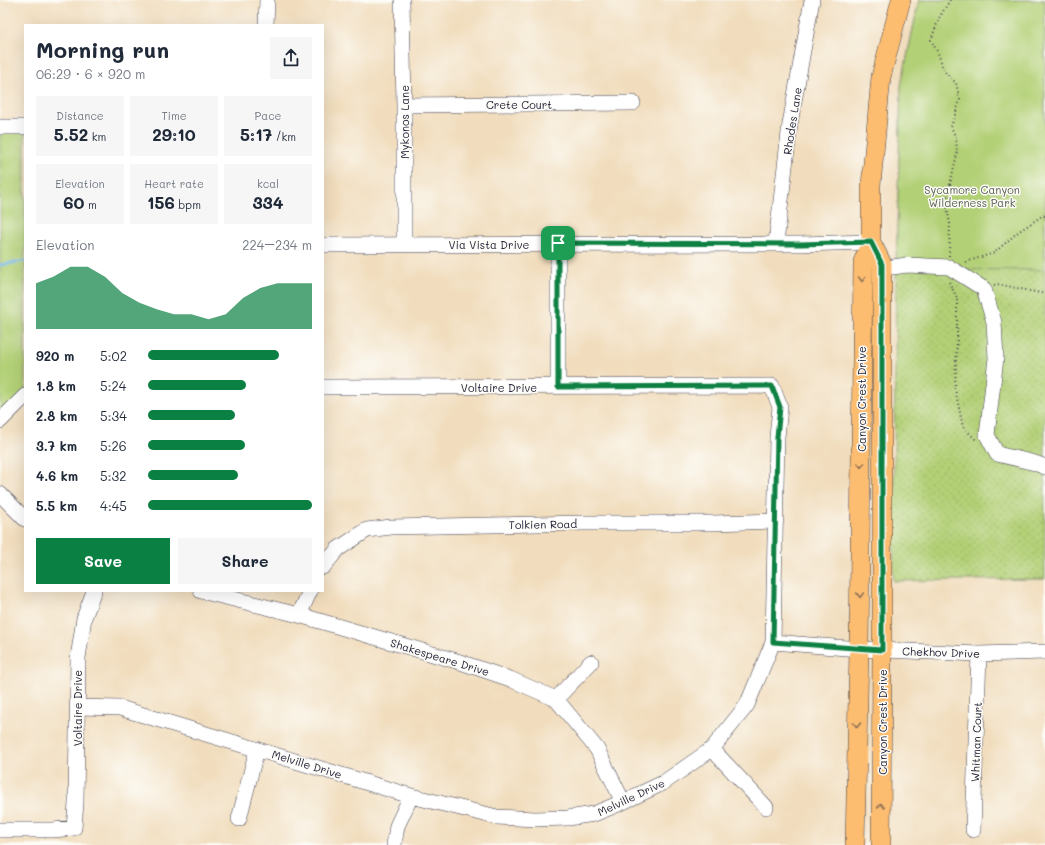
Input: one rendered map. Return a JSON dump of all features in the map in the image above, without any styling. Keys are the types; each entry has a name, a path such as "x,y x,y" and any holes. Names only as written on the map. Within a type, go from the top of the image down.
{"main road":[{"name":"Canyon Crest Drive","path":"855,845 859,649 863,262 871,242 871,185 881,76 901,0"},
{"name":"Canyon Crest Drive","path":"871,242 882,264 881,845"}],"street":[{"path":"266,24 267,0"},
{"name":"Mykonos Lane","path":"402,0 404,244"},
{"name":"Rhodes Lane","path":"776,243 790,124 812,0"},
{"name":"Crete Court","path":"404,105 633,103"},
{"path":"0,127 24,127"},
{"name":"Via Vista Drive","path":"324,245 871,242"},
{"path":"558,243 558,387"},
{"path":"893,267 907,265 946,267 984,289 994,322 996,358 987,435 997,454 1035,463 1045,467"},
{"name":"Voltaire Drive","path":"324,388 772,386"},
{"name":"Melville Drive","path":"78,708 120,708 411,796 497,817 534,819 568,818 594,814 623,802 663,783 712,749 747,705 773,642 777,437 780,407 772,386"},
{"path":"0,421 24,397"},
{"path":"0,494 24,518"},
{"name":"Tolkien Road","path":"324,566 338,549 367,530 391,527 776,521"},
{"name":"Voltaire Drive","path":"0,830 52,830 74,828 76,803 78,658 84,618 94,592"},
{"name":"Shakespeare Drive","path":"205,592 299,615 460,662 510,679 556,699 597,749 623,802"},
{"path":"299,615 310,592"},
{"name":"Chekhov Drive","path":"773,642 859,649 979,654 1045,652"},
{"name":"Whitman Court","path":"973,830 979,654"},
{"path":"556,699 591,662"},
{"path":"239,819 257,749"},
{"path":"712,749 766,807"},
{"path":"394,845 397,826 411,796"}],"path":[{"path":"950,0 940,18 931,40 938,53 944,71 956,83 960,100 951,127 956,138 957,154 946,202 950,224 946,267 957,298 955,389 963,427 985,449 995,449"},
{"path":"946,267 972,261 994,252 1018,232 1042,216 1045,216"},
{"path":"984,289 997,284 1045,294"}],"green space":[{"path":"919,0 1045,0 1045,579 893,581 896,269 901,86"},
{"name":"Sycamore Canyon Wilderness Park","path":"919,0 1045,0 1045,270 896,269 901,86"},
{"path":"0,126 24,126 24,400 0,422"}],"waterway":[{"path":"0,265 24,261"}],"route":[{"path":"871,242 882,264 882,650 773,642 777,437 780,407 772,386 558,387 558,243 800,244 871,242"}]}
